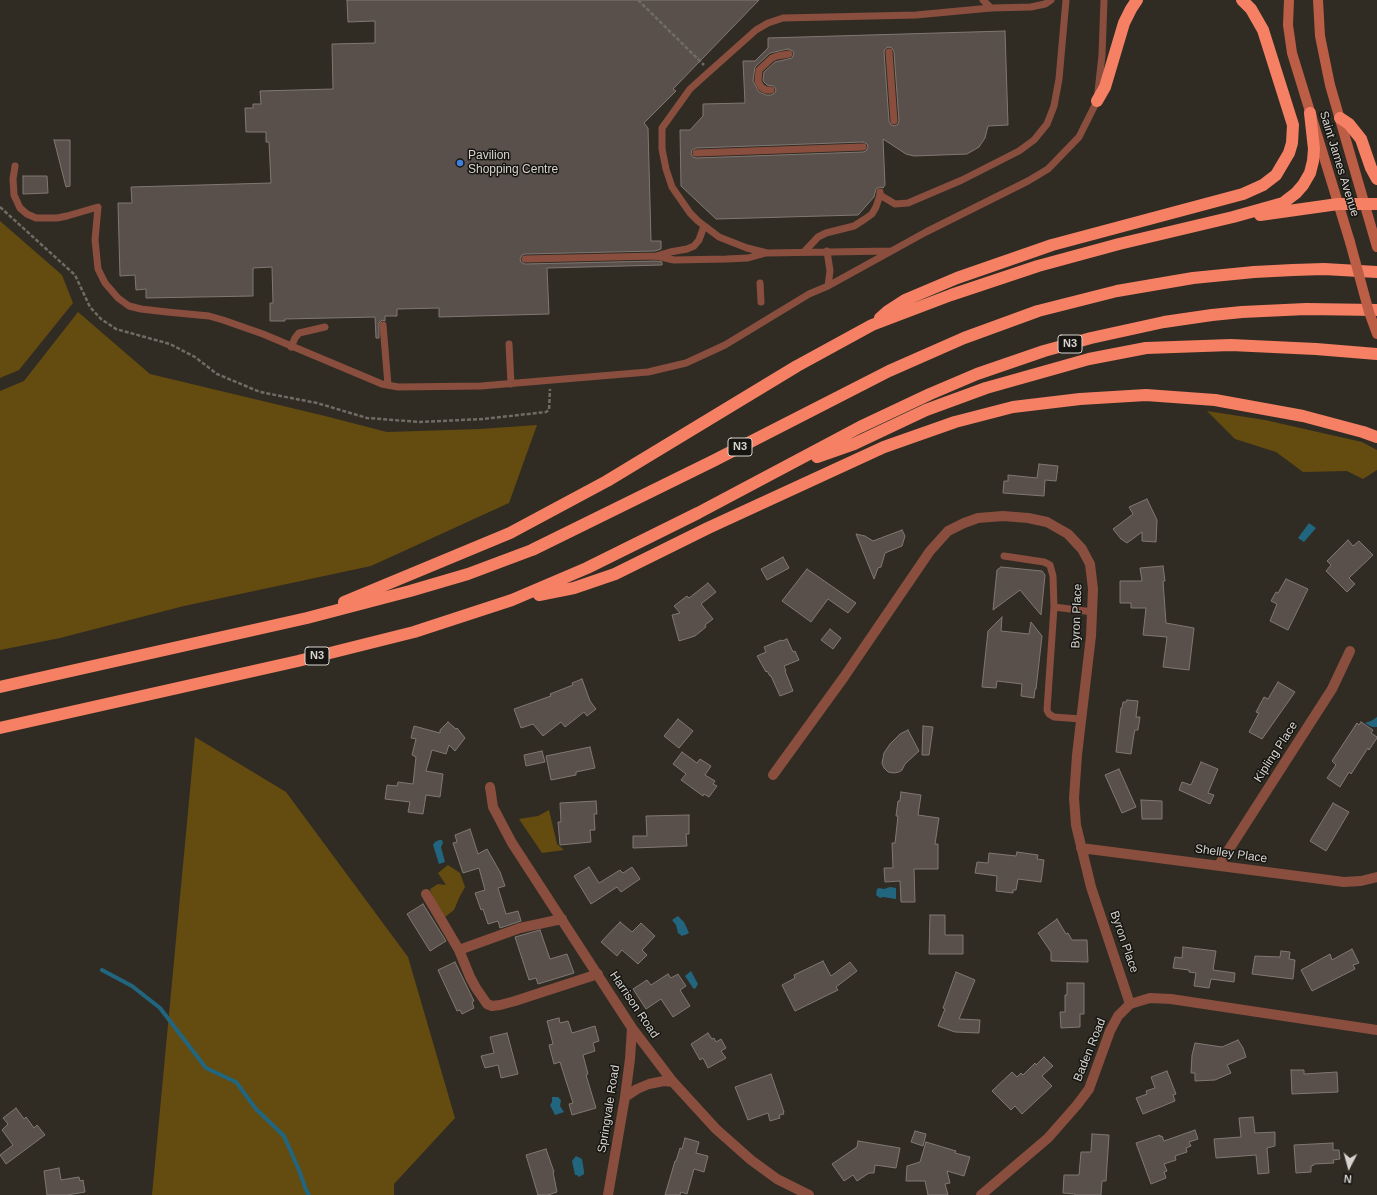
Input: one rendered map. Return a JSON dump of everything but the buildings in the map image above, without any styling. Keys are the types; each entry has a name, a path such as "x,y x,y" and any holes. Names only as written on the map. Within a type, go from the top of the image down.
{"highway":[{"path":"1097,101 1105,87 1124,23 1136,0"},
{"path":"872,325 888,311 905,300 957,278 1052,245 1243,194 1263,185 1276,175 1289,153 1292,143 1293,125 1263,30 1251,9 1242,0"},
{"path":"306,618 510,533 607,481 798,366 872,325 951,295 1038,266 1283,203 1296,193 1310,173 1314,149 1310,113"},
{"path":"1340,118 1349,124 1361,139 1371,168 1377,179"},
{"path":"1233,217 1268,215 1338,204 1371,204"},
{"name":"N3","path":"0,687 306,618 468,574 532,550 713,461 889,371 964,338 1038,311 1117,291 1193,278 1293,270 1324,269 1377,272"},
{"name":"N3","path":"0,728 298,661 414,632 512,600 587,568 698,513 860,427 977,374 1044,351 1091,338 1164,322 1242,312 1313,308 1377,310"},
{"path":"785,468 854,444 926,410 986,388 1089,359 1146,348 1231,345 1316,349 1377,354"},
{"path":"512,600 574,588 615,574 708,528 884,447 955,422 1013,407 1080,398 1146,395 1214,400 1304,416 1377,437"}],"main road":[{"name":"Saint James Avenue","path":"1289,0 1288,25 1292,53 1350,242 1369,312 1377,334"},
{"name":"Saint James Avenue","path":"1318,0 1320,36 1330,85 1340,118 1371,204 1377,246"}],"street":[{"name":"Byron Place","path":"773,776 844,677 930,551 948,531 978,518 1003,516 1028,518 1047,522 1068,534 1082,549 1090,564 1093,589 1093,612 1074,798 1076,825 1091,887 1130,1004"},
{"name":"Kipling Place","path":"1220,865 1332,689 1350,651"},
{"name":"Harrison Road","path":"490,787 493,807 512,843 632,1028 673,1082 716,1129 751,1160 777,1179 809,1195"},
{"name":"Shelley Place","path":"1081,848 1344,882 1361,881 1377,877"},
{"path":"426,894 460,950 470,977 476,988 484,1000 492,1006 515,1001 598,974"},
{"path":"460,950 520,928 562,919"},
{"path":"1130,1004 1150,998 1170,998 1377,1030"},
{"name":"Baden Road","path":"981,1195 1048,1138 1077,1105 1089,1089 1110,1031 1118,1016 1130,1004"},
{"name":"Springvale Road","path":"608,1195 625,1097 632,1028"},
{"path":"625,1097 646,1084 660,1081 673,1082"}],"lane":[{"path":"983,0 991,8"},
{"path":"767,253 729,242 704,226 690,213 681,202 668,178 662,149 662,128 690,89 756,30 783,18 916,14 991,8 1031,7 1045,4 1051,0"},
{"path":"804,252 818,237 826,233 854,226 872,214 880,194 895,204 908,203 962,180 1019,151 1034,140 1047,124 1054,106 1060,79 1066,0"},
{"path":"15,166 13,179 14,195 20,208 27,214 36,218 47,219 67,216 98,207 95,240 98,269 105,283 118,298 129,306 209,316 263,334 382,384 398,387 481,386 648,372 686,363 726,345 809,294 828,286 960,214 1028,181 1048,169 1079,137 1097,101 1102,55 1104,0"},
{"path":"889,52 894,121"},
{"path":"771,90 766,90 760,85 758,81 759,70 772,58 790,54"},
{"path":"696,153 863,147"},
{"path":"656,256 688,249 694,246 698,242 704,226"},
{"path":"827,251 830,271 828,286"},
{"path":"525,259 656,256 674,260 726,260 748,258 767,253 891,251"},
{"path":"760,283 761,302"},
{"path":"384,325 388,385"},
{"path":"291,347 295,338 300,333 325,327"},
{"path":"509,344 510,384"},
{"path":"1004,556 1044,562 1050,565 1053,576 1054,607 1047,710 1049,714 1054,717 1081,719"},
{"path":"1054,607 1093,612"}],"path":[{"path":"638,0 710,71"},
{"path":"0,207 75,275 90,307 106,322 116,329 170,344 196,357 217,374 260,392 317,403 367,418 428,422 483,419 546,412 549,410 550,381"}],"shaded area":[{"path":"0,221 62,275 73,303 19,370 0,378"},
{"path":"78,312 150,374 387,432 480,429 537,425 509,503 371,566 184,606 60,638 0,650 0,391 24,381"},
{"path":"1207,411 1265,420 1362,442 1377,450 1377,470 1363,479 1347,471 1303,472 1276,452 1235,439"},
{"path":"195,737 286,792 408,957 455,1118 394,1184 394,1195 152,1195"},
{"path":"549,810 557,844 564,850 542,853 519,819 538,816"},
{"path":"448,865 460,873 465,887 454,910 445,917 433,898 430,889 438,884 446,885 438,873"}],"water":[{"path":"1309,523 1316,528 1304,542 1298,538"},
{"path":"1377,717 1377,727 1372,727 1365,723 1371,721"},
{"path":"439,840 442,840 443,843 441,847 445,862 439,864 433,845"},
{"path":"890,887 896,888 896,899 880,898 876,895 877,889"},
{"path":"678,916 684,922 689,933 682,936 678,933 676,925 672,920"},
{"path":"691,971 698,984 695,989 685,976"},
{"path":"552,1097 558,1097 561,1100 560,1106 564,1112 555,1115 550,1105 552,1102"},
{"path":"576,1156 582,1159 584,1171 584,1174 579,1177 575,1175 572,1161"}],"waterway":[{"path":"102,970 132,986 160,1008 206,1068 236,1082 256,1109 284,1136 309,1195"}],"place":[{"name":"Pavilion Shopping Centre","path":"460,163"}]}
